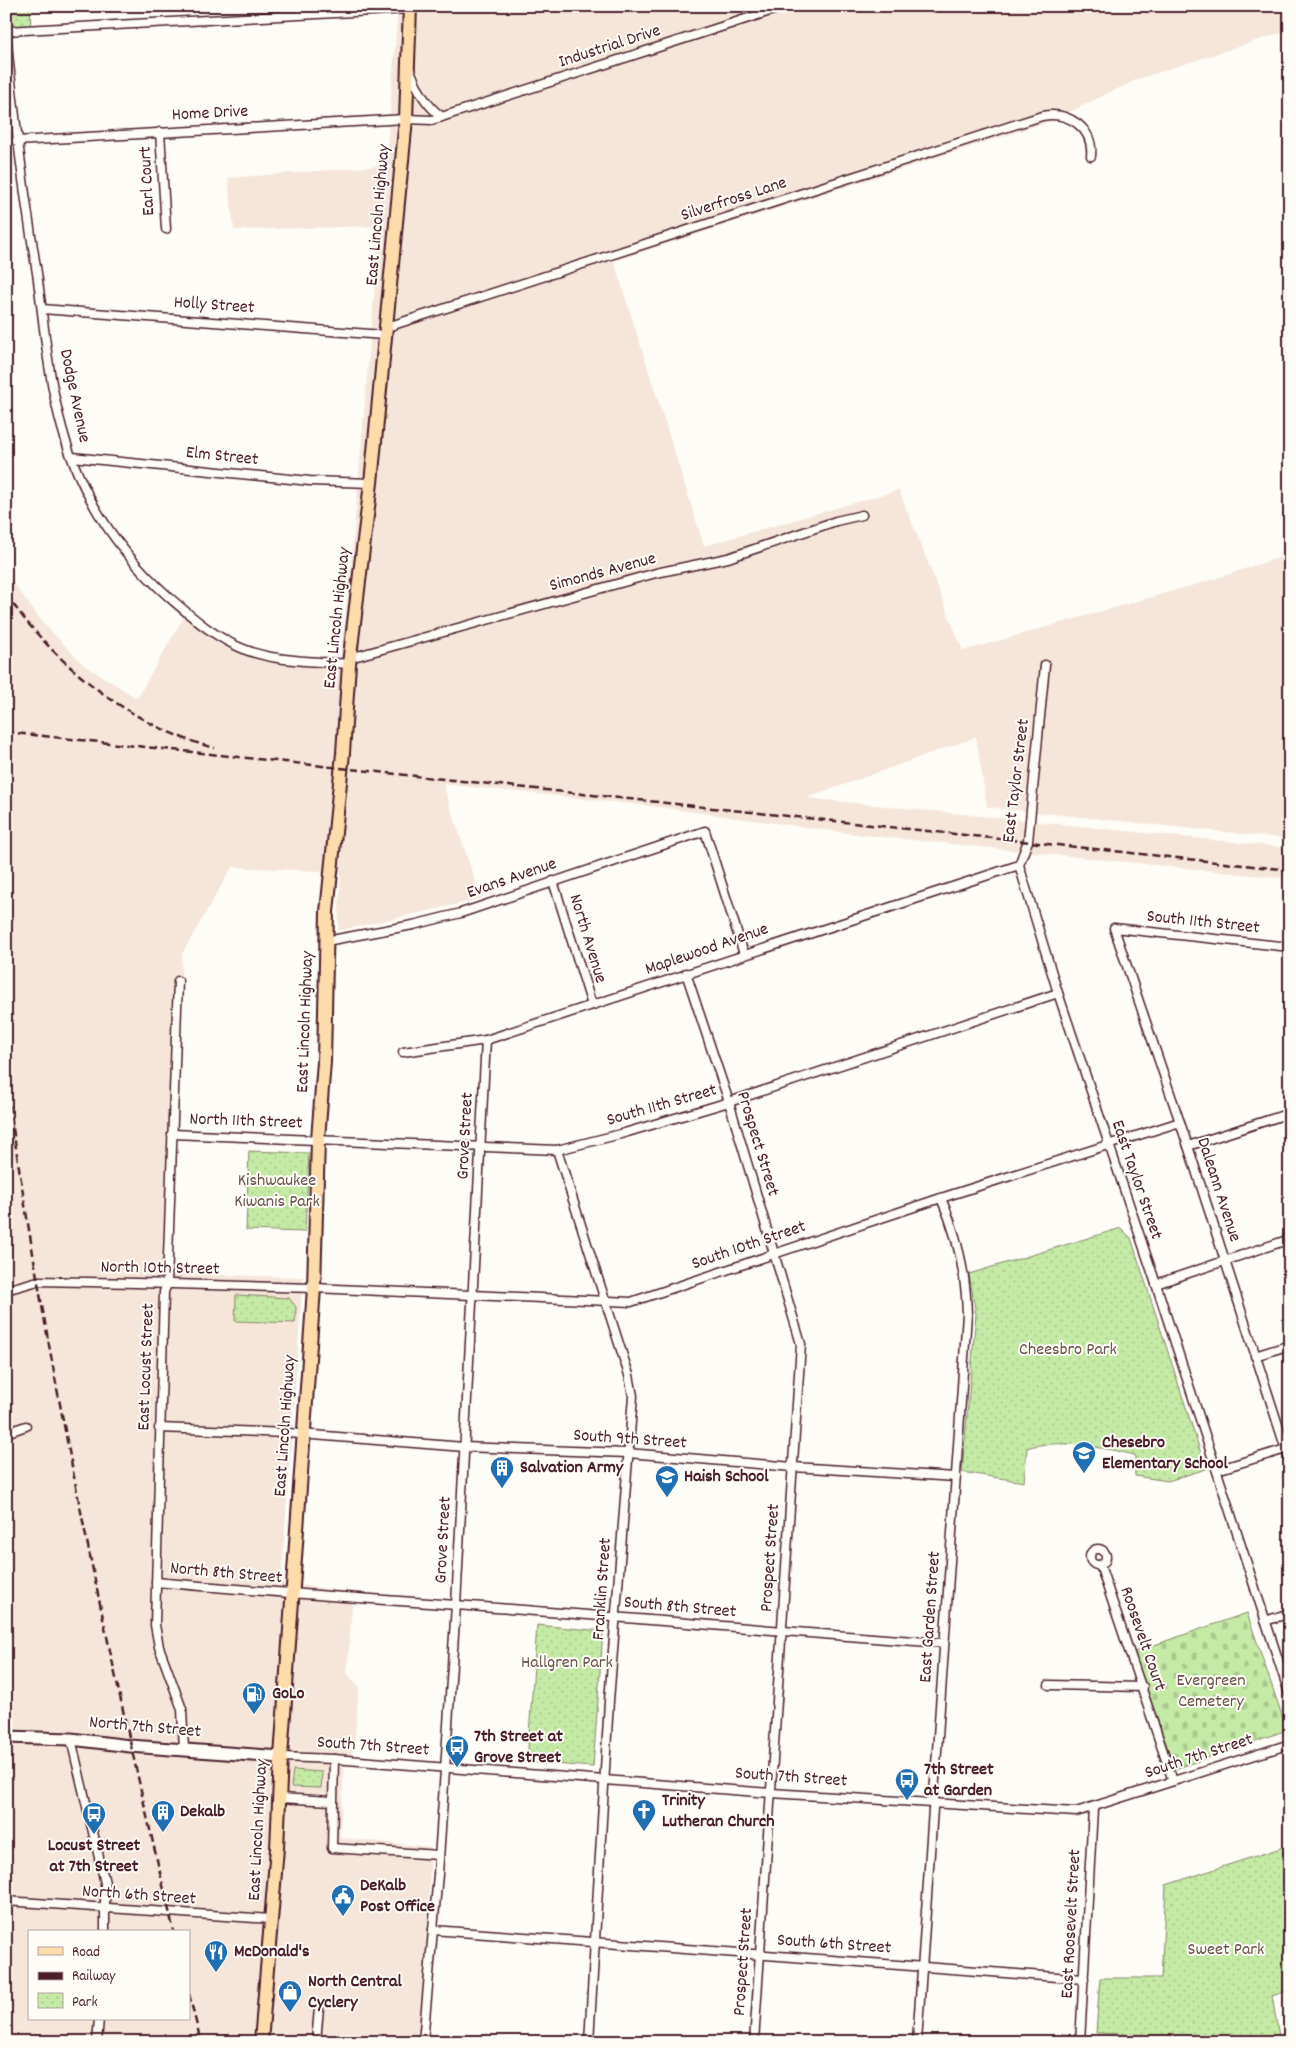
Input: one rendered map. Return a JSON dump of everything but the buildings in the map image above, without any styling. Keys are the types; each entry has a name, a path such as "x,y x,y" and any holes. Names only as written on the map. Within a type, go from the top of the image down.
{"main road":[{"name":"East Lincoln Highway","path":"261,2042 280,1798 302,1434 314,1288 318,1140 324,1062 326,941 349,661 370,483 406,119 410,8"}],"street":[{"name":"Industrial Drive","path":"406,119 432,120 786,6"},
{"path":"6,33 410,8"},
{"name":"Dodge Avenue","path":"6,33 16,141 57,409 84,488 120,546 154,584 209,630 232,644 259,654 349,661"},
{"path":"408,66 418,91 428,107 442,117"},
{"name":"Silverfross Lane","path":"384,332 1050,114 1074,120 1088,134 1091,142 1091,156"},
{"name":"Home Drive","path":"16,141 406,119"},
{"name":"Earl Court","path":"160,132 166,229"},
{"name":"Holly Street","path":"42,309 384,332"},
{"name":"Elm Street","path":"72,457 310,481 370,483"},
{"name":"Simonds Avenue","path":"349,661 656,573 728,558 836,521 862,515"},
{"name":"East Taylor Street","path":"1045,665 1029,832 1018,865 1108,1146 1156,1284 1290,1696"},
{"name":"Evans Avenue","path":"326,941 414,925 451,916 705,832 744,954"},
{"name":"Maplewood Avenue","path":"403,1052 486,1040 1018,865"},
{"name":"North Avenue","path":"553,881 592,1006"},
{"name":"South 11th Street","path":"1114,928 1290,947"},
{"name":"Daleann Avenue","path":"1114,928 1188,1146 1255,1356 1288,1449 1290,1462"},
{"name":"Prospect Street","path":"686,973 729,1102 802,1344 754,2042"},
{"name":"East Locust Street","path":"178,981 167,1284 164,1292 159,1428 156,1632 182,1709 184,1750"},
{"name":"South 11th Street","path":"318,1140 557,1150 621,1134 729,1102 1058,992"},
{"name":"Grove Street","path":"423,2042 439,1855 456,1605 474,1295 486,1040"},
{"path":"1188,1146 1290,1113"},
{"name":"South 10th Street","path":"314,1288 631,1302 941,1198 1180,1122"},
{"name":"North 11th Street","path":"172,1134 318,1140"},
{"name":"Franklin Street","path":"557,1150 632,1386 633,1405 604,1779 596,1942 588,2042"},
{"name":"East Garden Street","path":"917,2042 966,1333 967,1286 941,1198"},
{"path":"1156,1284 1290,1239"},
{"name":"North 10th Street","path":"6,1290 38,1281 314,1288"},
{"path":"1255,1356 1290,1345"},
{"path":"6,1433 26,1426"},
{"name":"South 9th Street","path":"159,1428 302,1434 464,1447 628,1453 793,1467 956,1477"},
{"path":"1217,1470 1288,1449"},
{"name":"Roosevelt Court","path":"1100,1565 1143,1687 1173,1781"},
{"name":"North 8th Street","path":"156,1582 293,1595"},
{"name":"South 8th Street","path":"293,1595 456,1605 781,1632 944,1643"},
{"path":"1265,1621 1290,1613"},
{"path":"1049,1685 1143,1687"},
{"name":"North 7th Street","path":"6,1737 71,1739 281,1757"},
{"path":"71,1739 104,1876 107,1910 105,1930"},
{"name":"South 7th Street","path":"281,1757 334,1759 771,1793 1062,1812 1093,1808 1290,1744"},
{"path":"334,1759 331,1801 332,1848 439,1855"},
{"path":"280,1798 331,1801"},
{"name":"East Roosevelt Street","path":"1080,2042 1093,1808"},
{"name":"North 6th Street","path":"6,1901 107,1910 271,1919"},
{"name":"South 6th Street","path":"433,1930 1084,1979"},
{"path":"316,2042 319,2008"},
{"path":"97,2042 99,2020"}],"shaded area":[{"path":"398,6 1290,6 1290,30 1138,79 1051,121 614,261 704,546 899,490 963,651 1208,581 1290,554 1290,839 987,807 976,737 807,798 1290,848 1290,879 855,834 650,806 443,784 481,899 338,931 341,872 232,867 182,954 171,1274 303,1277 281,1583 353,1592 347,1674 359,1686 354,1749 344,1768 340,1838 431,1847 422,2042 6,2042 6,573 43,623 84,665 137,698 184,617 222,646 268,661 339,670 351,565 380,226 234,230 228,178 381,166 386,162"}],"green space":[{"path":"6,6 30,6 31,30 6,31"},
{"name":"Kishwaukee Kiwanis Park","path":"249,1151 309,1153 305,1232 246,1230"},
{"name":"Cheesbro Park","path":"1121,1228 1131,1238 1206,1469 1168,1481 1135,1476 1135,1455 1080,1445 1051,1444 1027,1448 1024,1482 962,1472 976,1314 969,1274"},
{"path":"236,1295 289,1298 296,1307 295,1323 235,1321"},
{"name":"Evergreen Cemetery","path":"1247,1613 1287,1730 1175,1769 1134,1652"},
{"name":"Hallgren Park","path":"537,1625 603,1631 593,1767 527,1762"},
{"path":"293,1770 322,1772 321,1788 291,1787"},
{"name":"Sweet Park","path":"1290,1845 1290,1990 1272,1996 1280,2042 1213,2042 1213,2038 1096,2033 1100,1978 1161,1978 1166,1885"}],"railway":[{"path":"6,594 25,620 47,644 71,668 97,689 125,709 154,725 184,738 215,748"},
{"path":"6,732 1290,870"},
{"path":"6,1081 40,1295 80,1508 125,1720 174,1930"},
{"path":"190,1998 201,2042"}],"place":[{"name":"Chesebro Elementary School","path":"1084,1474"},
{"name":"Salvation Army","path":"502,1489"},
{"name":"Haish School","path":"667,1498"},
{"name":"GoLo","path":"254,1715"},
{"name":"7th Street at Grove Street","path":"457,1768"},
{"name":"7th Street at Garden","path":"907,1801"},
{"name":"Trinity Lutheran Church","path":"644,1832"},
{"name":"Dekalb","path":"163,1833"},
{"name":"Locust Street at 7th Street","path":"94,1835"},
{"name":"DeKalb Post Office","path":"343,1917"},
{"name":"McDonald's","path":"216,1973"},
{"name":"North Central Cyclery","path":"290,2013"}]}
